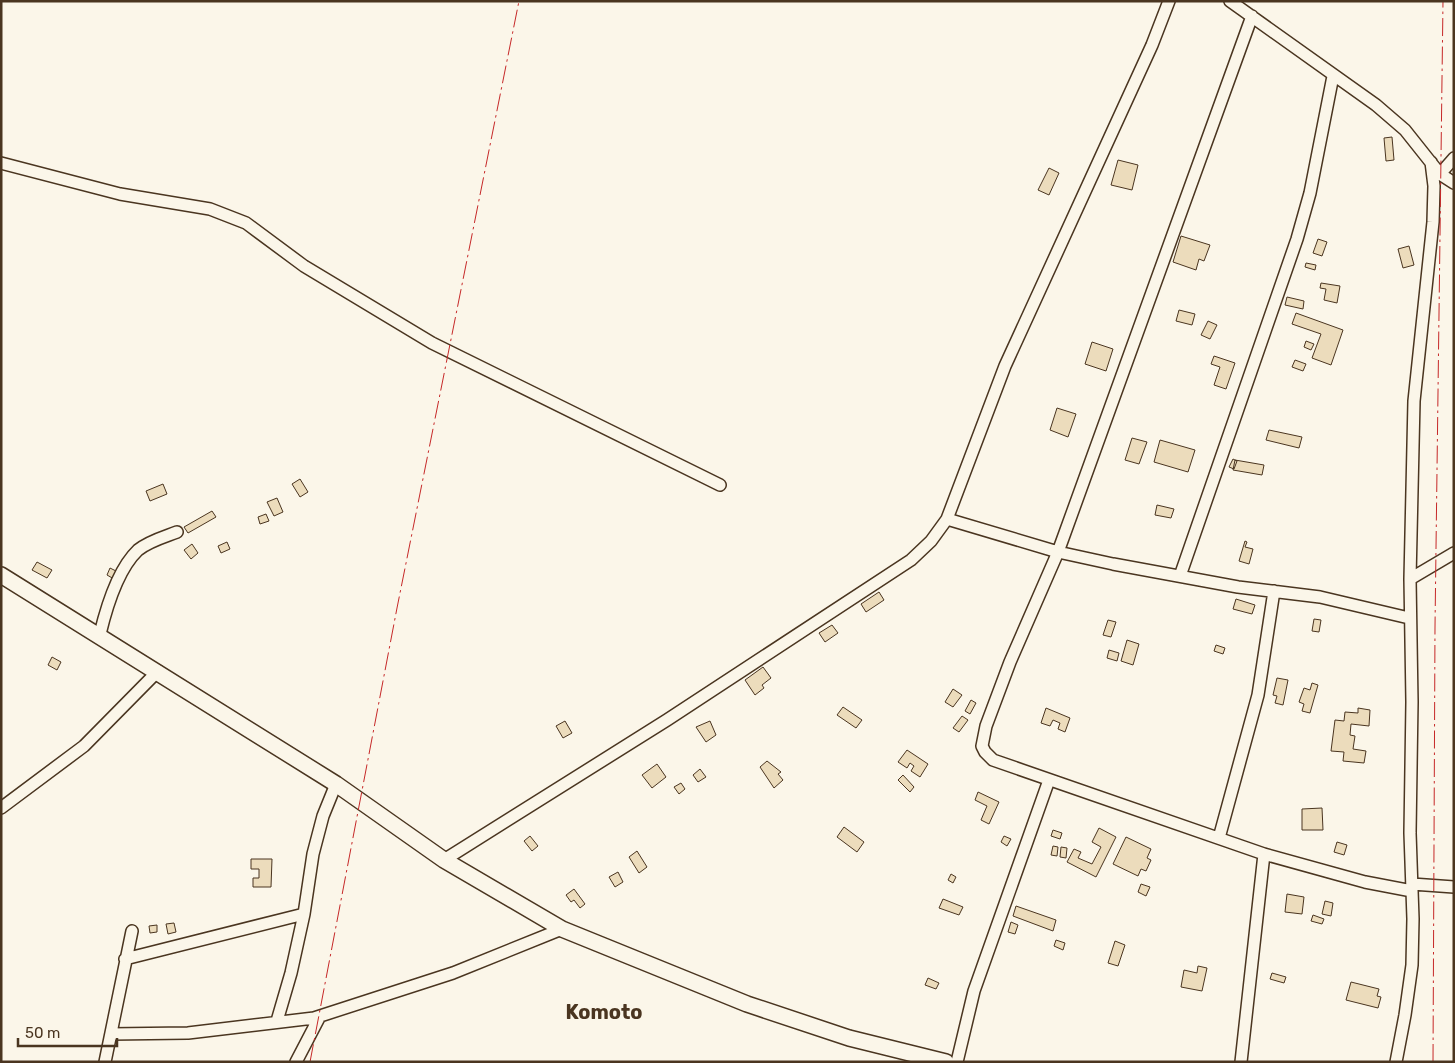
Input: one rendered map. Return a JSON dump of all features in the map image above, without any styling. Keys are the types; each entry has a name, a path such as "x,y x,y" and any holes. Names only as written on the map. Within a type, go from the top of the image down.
{"street":[{"path":"444,860 668,720 911,560 931,541 947,519 1005,366 1138,77 1169,1"},
{"path":"1230,1 1376,105 1405,130 1440,174 1454,183"},
{"path":"1252,16 1058,552 1010,662 986,726 982,746 993,760 1264,854 1365,882 1412,887 1454,887"},
{"path":"1180,576 1297,239 1310,193 1333,76"},
{"path":"1440,174 1454,158"},
{"path":"1396,1062 1412,965 1410,833 1412,702 1409,618 1414,401 1434,222 1434,186 1431,162"},
{"path":"1,164 120,194 210,209 246,223 304,266 432,344 720,485"},
{"path":"947,519 1058,552 1180,576 1274,592 1320,597 1409,618"},
{"path":"100,634 107,606 133,556 149,543 177,532"},
{"path":"1410,579 1454,554"},
{"path":"1,574 100,634 336,784 444,860 562,929 747,1004 849,1038 946,1062"},
{"path":"1220,838 1258,695 1274,592"},
{"path":"1,808 84,746 158,671"},
{"path":"957,1062 974,991 1049,780"},
{"path":"277,1021 291,973 304,914 313,854 323,816 336,784"},
{"path":"1241,1062 1264,854"},
{"path":"125,959 304,914"},
{"path":"112,1034 188,1033 320,1016 453,973 562,929"},
{"path":"105,1062 132,930"},
{"path":"296,1062 320,1016"}],"building":[{"path":"1392,137 1394,160 1386,161 1384,138"},
{"path":"1118,160 1138,165 1132,190 1111,185"},
{"path":"1049,168 1059,173 1049,195 1038,190"},
{"path":"1181,236 1210,245 1204,261 1199,259 1196,270 1173,262"},
{"path":"1318,239 1327,242 1322,256 1313,253"},
{"path":"1409,246 1414,265 1403,268 1398,249"},
{"path":"1306,263 1316,265 1315,270 1305,267"},
{"path":"1321,283 1340,286 1337,303 1324,300 1326,289 1320,288"},
{"path":"1287,297 1304,301 1303,309 1285,305"},
{"path":"1179,310 1195,314 1192,325 1176,321"},
{"path":"1296,313 1343,330 1331,365 1312,358 1321,334 1292,324"},
{"path":"1208,321 1217,325 1210,339 1201,335"},
{"path":"1306,341 1314,344 1311,350 1304,347"},
{"path":"1092,342 1113,349 1106,371 1085,364"},
{"path":"1214,356 1235,363 1226,389 1214,385 1220,367 1211,364"},
{"path":"1295,360 1306,364 1303,371 1292,367"},
{"path":"1057,408 1076,414 1068,437 1050,430"},
{"path":"1269,430 1302,437 1299,448 1266,440"},
{"path":"1132,438 1147,442 1139,464 1125,460"},
{"path":"1160,440 1195,450 1188,472 1154,462"},
{"path":"1233,459 1237,461 1234,469 1229,467"},
{"path":"1235,460 1264,465 1262,475 1233,470"},
{"path":"300,479 308,492 300,497 292,484"},
{"path":"163,484 167,494 150,501 146,491"},
{"path":"277,498 283,512 274,516 267,502"},
{"path":"1157,505 1174,509 1171,518 1155,515"},
{"path":"212,511 216,517 188,533 184,527"},
{"path":"266,514 269,521 260,524 258,517"},
{"path":"1245,541 1247,542 1245,547 1253,549 1249,564 1239,561"},
{"path":"227,542 230,549 221,553 218,546"},
{"path":"192,544 198,553 191,559 184,550"},
{"path":"37,562 52,570 47,578 32,570"},
{"path":"110,568 118,572 114,579 107,575"},
{"path":"879,592 884,600 866,612 861,604"},
{"path":"1236,599 1255,605 1252,614 1233,609"},
{"path":"1314,619 1321,620 1319,632 1312,631"},
{"path":"1108,620 1116,622 1111,637 1103,635"},
{"path":"832,625 838,633 825,642 819,633"},
{"path":"1127,640 1139,644 1133,665 1121,661"},
{"path":"1216,645 1225,648 1223,654 1214,651"},
{"path":"1109,650 1119,653 1117,661 1107,658"},
{"path":"52,657 61,662 57,670 48,665"},
{"path":"763,667 771,678 762,685 764,688 755,695 745,680"},
{"path":"1277,678 1288,680 1283,705 1275,703 1277,696 1273,695"},
{"path":"1312,683 1318,685 1310,713 1302,711 1304,704 1299,702 1304,688 1310,690"},
{"path":"953,689 962,695 953,707 945,702"},
{"path":"971,700 976,703 970,714 965,711"},
{"path":"843,707 862,720 856,728 837,715"},
{"path":"1046,708 1070,718 1065,732 1058,729 1060,723 1053,720 1050,726 1041,723"},
{"path":"1358,708 1370,710 1369,726 1351,724 1350,735 1355,736 1353,749 1366,751 1364,763 1343,761 1344,752 1331,751 1335,720 1344,721 1345,712 1358,713"},
{"path":"962,716 968,720 959,732 953,728"},
{"path":"565,721 572,733 563,738 556,726"},
{"path":"710,721 716,735 706,742 696,727"},
{"path":"907,750 928,764 920,777 911,771 914,766 910,763 907,768 898,762"},
{"path":"767,761 781,772 778,774 783,780 774,788 760,767"},
{"path":"657,764 666,777 652,788 642,775"},
{"path":"700,769 706,777 698,782 693,775"},
{"path":"903,775 914,787 910,792 898,780"},
{"path":"681,783 685,789 679,794 674,787"},
{"path":"978,792 999,802 989,824 981,820 987,806 975,800"},
{"path":"1322,808 1323,830 1302,830 1302,809"},
{"path":"844,827 864,842 857,852 837,837"},
{"path":"1099,828 1116,837 1096,877 1067,862 1074,849 1081,852 1078,858 1092,864 1101,847 1092,842"},
{"path":"1053,830 1062,833 1060,839 1051,836"},
{"path":"530,836 538,846 532,851 524,841"},
{"path":"1004,836 1011,839 1007,846 1001,842"},
{"path":"1126,837 1151,849 1147,858 1151,860 1146,871 1141,869 1138,876 1113,864"},
{"path":"1337,842 1347,845 1344,855 1334,852"},
{"path":"1053,846 1058,847 1057,856 1051,855"},
{"path":"1061,847 1067,848 1066,858 1060,857"},
{"path":"637,851 647,867 639,873 629,857"},
{"path":"251,859 272,859 271,887 253,887 253,878 259,878 259,869 251,869"},
{"path":"618,872 623,882 615,887 609,877"},
{"path":"951,874 956,877 953,883 948,880"},
{"path":"1141,884 1150,887 1146,896 1138,892"},
{"path":"574,889 585,904 580,908 574,900 571,902 566,895"},
{"path":"1287,894 1304,897 1302,914 1285,912"},
{"path":"943,899 963,907 959,915 939,908"},
{"path":"1325,901 1333,903 1331,916 1322,914"},
{"path":"1016,906 1056,920 1053,931 1013,916"},
{"path":"1313,915 1324,919 1322,924 1311,921"},
{"path":"1011,922 1018,925 1015,934 1008,932"},
{"path":"174,923 176,932 168,934 166,924"},
{"path":"157,925 157,932 150,933 149,926"},
{"path":"1056,940 1065,943 1063,950 1054,946"},
{"path":"1115,941 1125,945 1118,966 1108,963"},
{"path":"1198,966 1207,968 1202,991 1181,987 1184,970 1197,973"},
{"path":"1272,973 1286,977 1284,983 1270,979"},
{"path":"928,978 939,983 936,989 925,985"},
{"path":"1351,982 1379,989 1377,996 1381,997 1378,1008 1346,1000"}],"power":[{"path":"310,1062 397,608 519,1"},
{"path":"1433,1062 1435,627 1443,1"}],"district":[{"name":"Komoto","path":"604,1012"}]}
